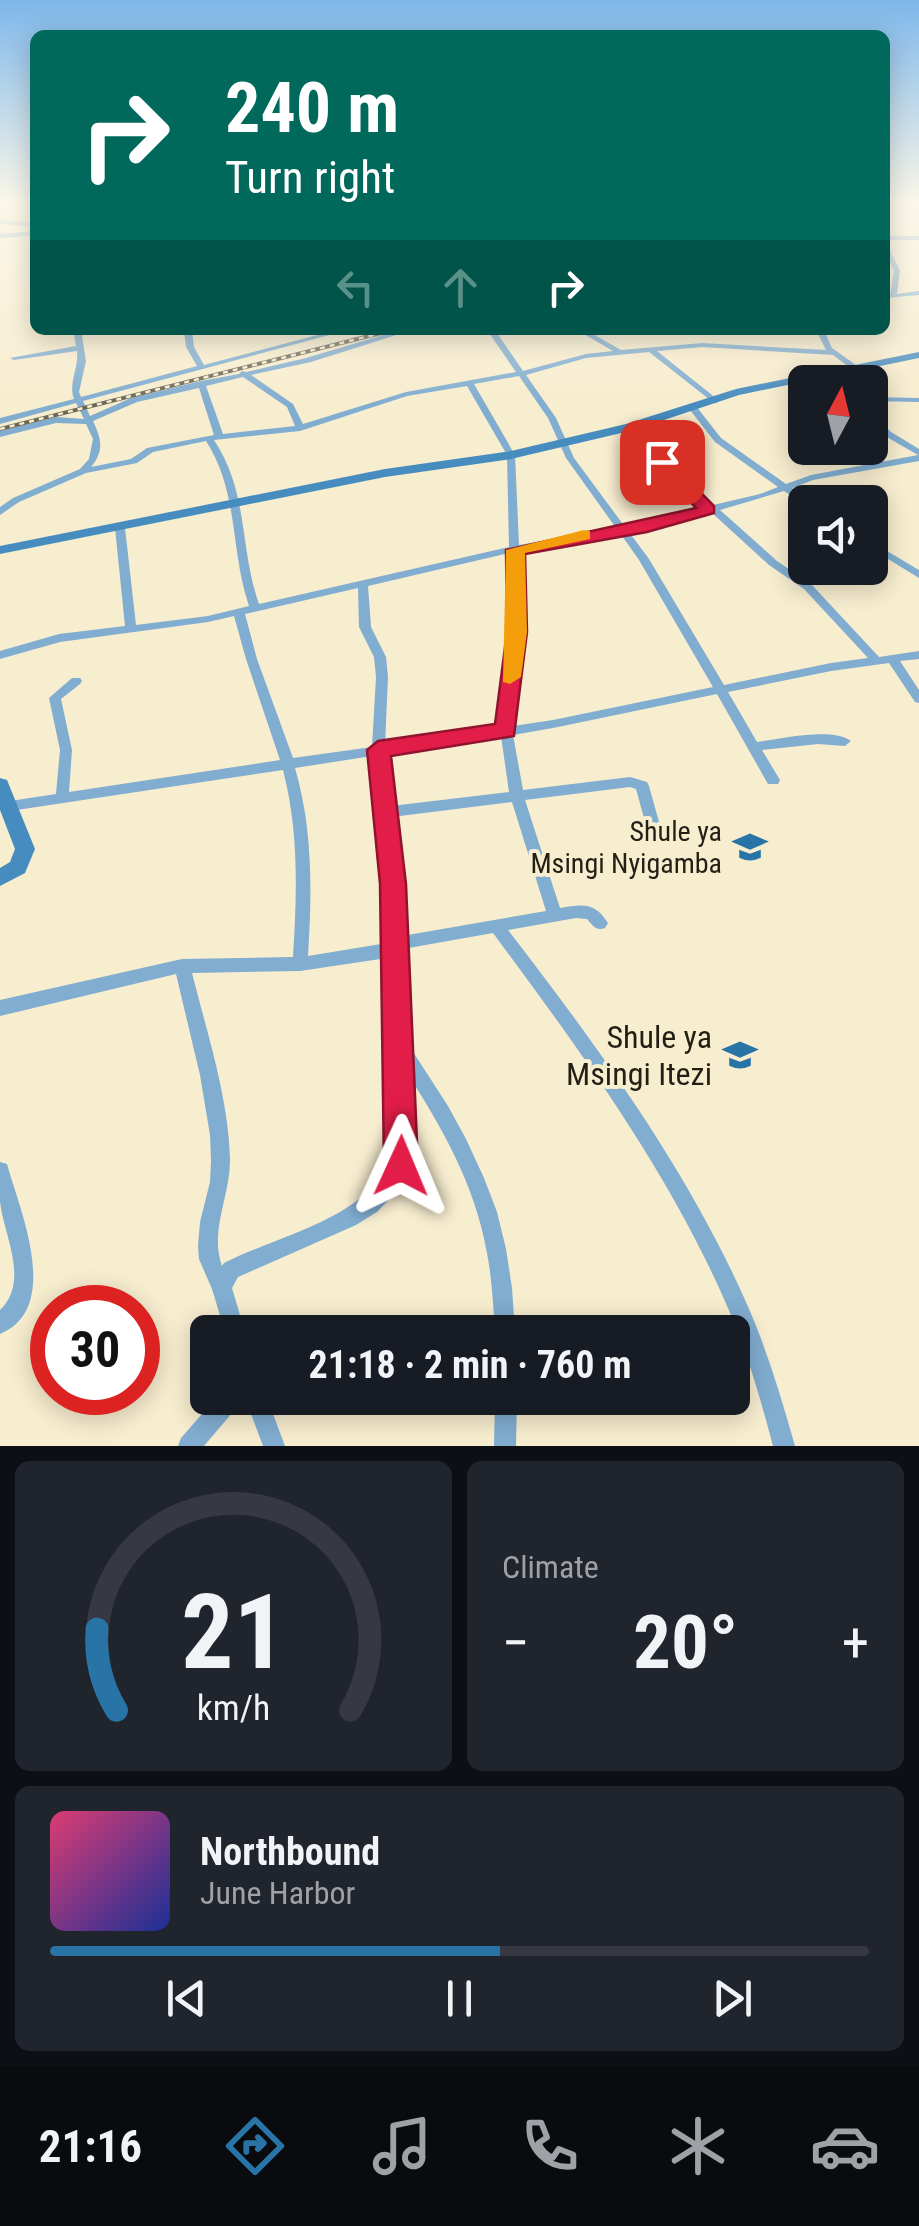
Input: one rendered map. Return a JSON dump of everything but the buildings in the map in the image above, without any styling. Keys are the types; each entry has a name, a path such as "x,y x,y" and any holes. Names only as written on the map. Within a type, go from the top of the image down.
{"street":[{"path":"890,296 919,292"},
{"path":"78,335 82,361 75,392 97,449 83,471"},
{"path":"189,335 190,347 202,368"},
{"path":"0,421 325,335"},
{"path":"0,434 56,420 88,421 114,406 308,360 391,335"},
{"path":"496,335 552,418 562,444 626,528 723,688 773,780"},
{"path":"590,335 619,352"},
{"path":"823,335 832,353"},
{"path":"0,512 16,500 83,471 214,437 300,428 406,394 524,374 549,364 619,352 702,345 832,353 851,365"},
{"path":"14,358 80,348"},
{"path":"652,351 714,402"},
{"path":"871,365 919,355"},
{"path":"242,373 282,400 300,428"},
{"path":"202,383 244,534 243,575 255,608"},
{"path":"469,383 512,455 517,632 506,730 517,797 555,915"},
{"path":"0,550 384,473 512,455 630,426 736,392 788,385"},
{"path":"888,399 919,400"},
{"path":"693,408 718,440 788,491"},
{"path":"630,426 710,509 759,552 808,586 877,661"},
{"path":"888,433 919,455"},
{"path":"0,655 60,638 239,613 710,509 812,478 919,455"},
{"path":"120,528 132,629"},
{"path":"888,555 919,575"},
{"path":"221,1286 232,1270 246,1262 352,1216 394,1180 403,1151 386,812 378,750 380,657 365,627 363,585"},
{"path":"239,613 252,671 286,763 302,838 300,964"},
{"path":"10,806 506,730 919,655"},
{"path":"892,658 919,700"},
{"path":"62,797 66,750 55,698 76,681"},
{"path":"752,747 818,739 844,741"},
{"path":"386,812 638,783 654,829"},
{"path":"0,784 25,856 18,867 0,878"},
{"path":"0,1008 182,966 300,964 555,915 592,913 600,922"},
{"path":"496,926 560,1008 711,1250 758,1349 784,1446"},
{"path":"182,966 216,1127 219,1180 205,1233 205,1254 221,1286 229,1315"},
{"path":"396,1041 458,1141 490,1210 498,1246 504,1315"},
{"path":"0,1171 26,1283 20,1307 0,1324"},
{"path":"189,1446 215,1415"},
{"path":"262,1415 274,1446"},
{"path":"505,1446 506,1415"}],"railway":[{"path":"0,429 373,335"}],"slow traffic":[{"path":"510,677 517,632 515,550 584,535"}],"place":[{"name":"Shule ya Msingi Nyigamba","path":"750,847"},
{"name":"Shule ya Msingi Itezi","path":"740,1055"}],"route":[{"path":"401,1166 393,884 378,750 506,730 517,632 515,550 672,521 708,510 662,462"}]}
